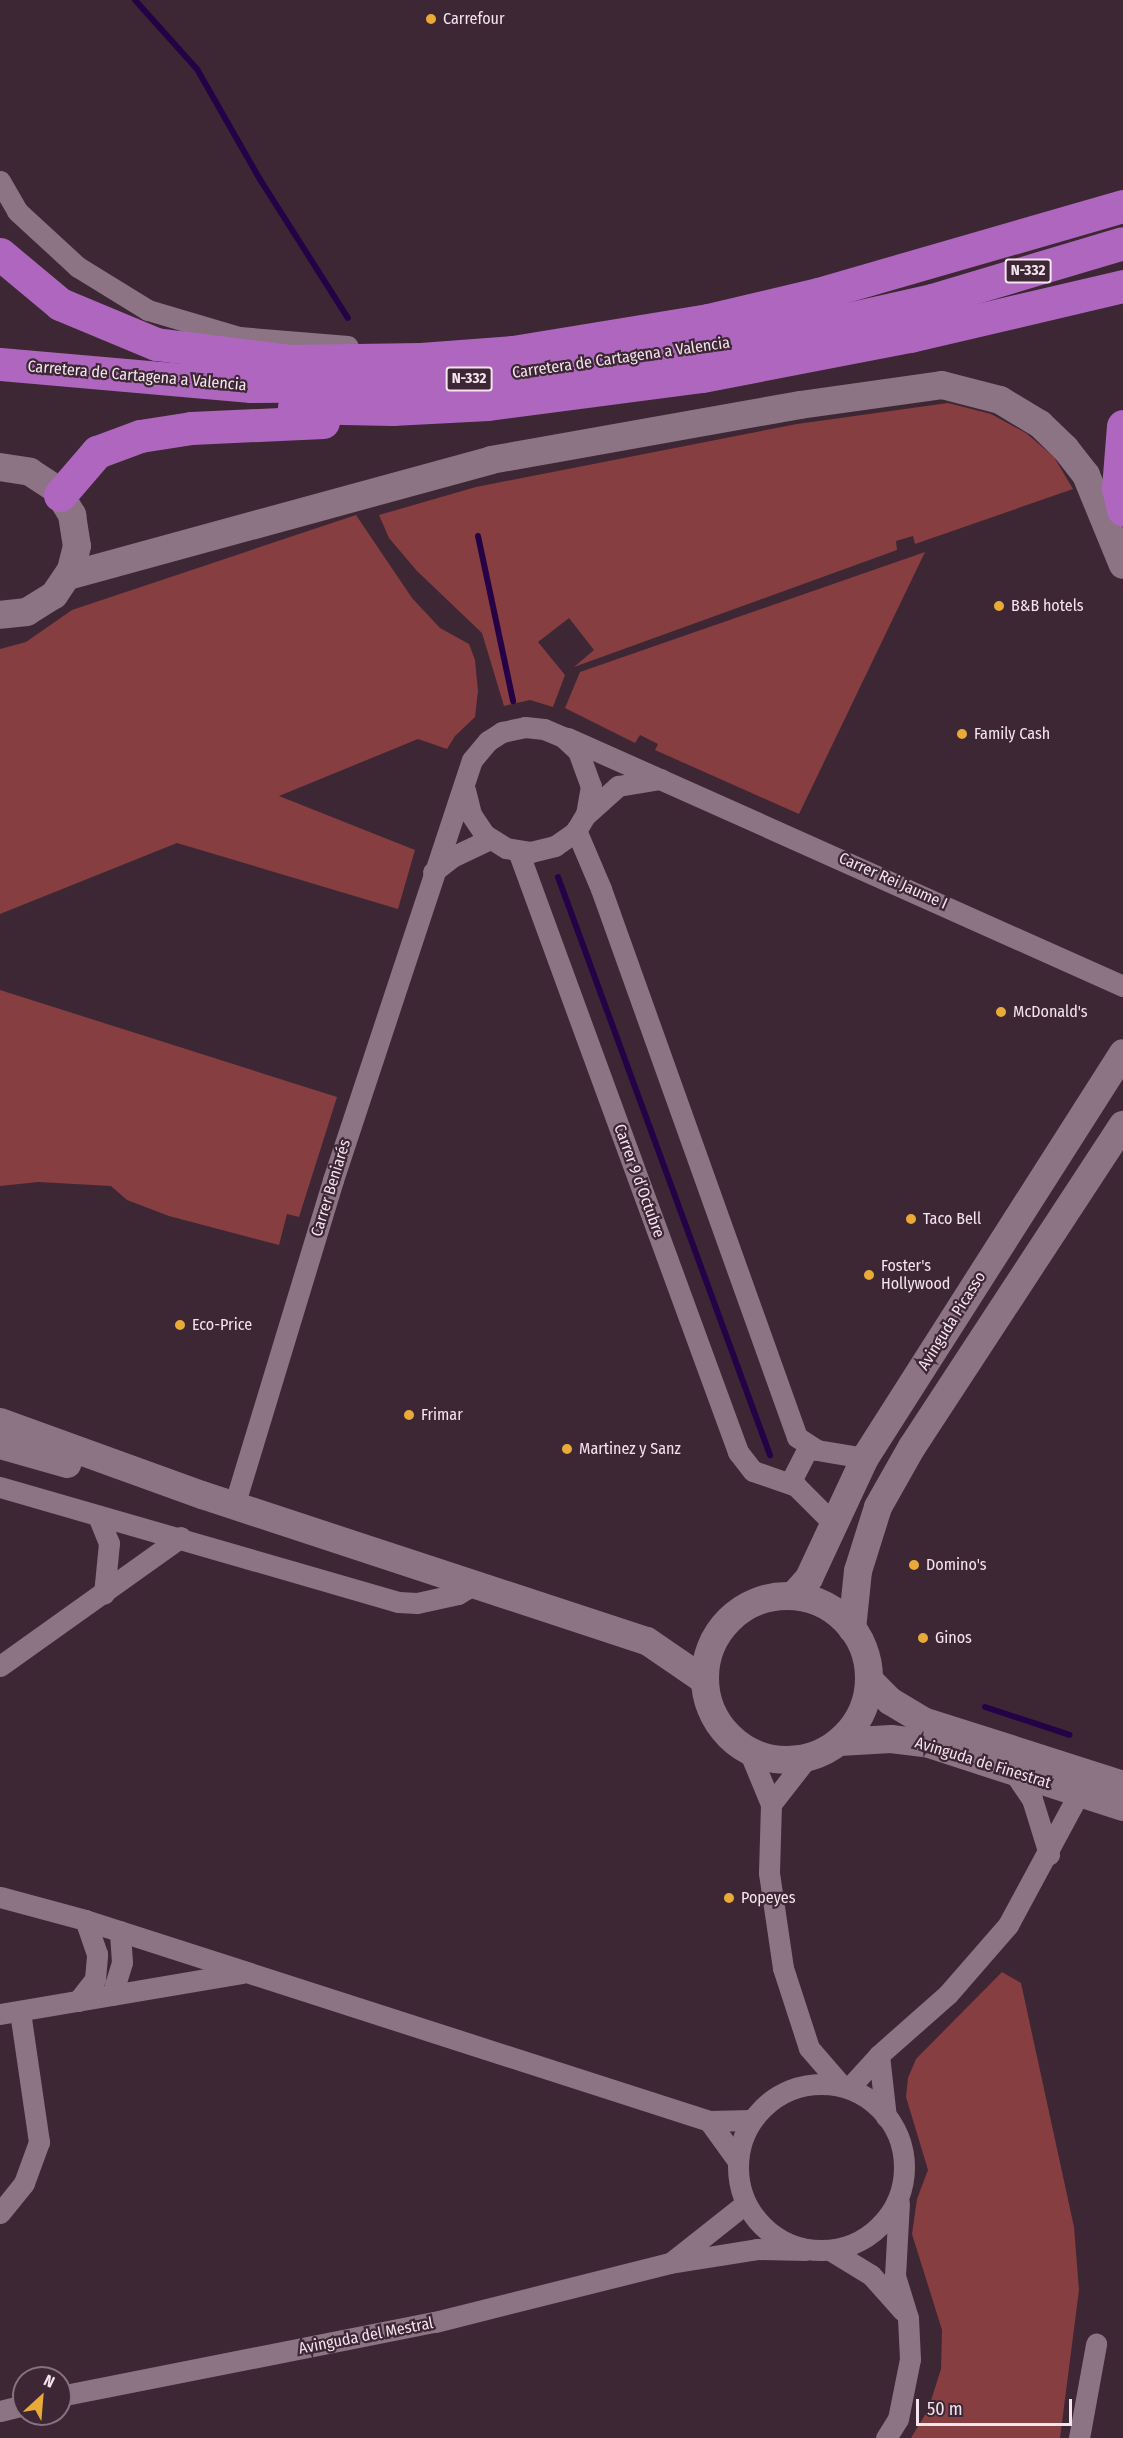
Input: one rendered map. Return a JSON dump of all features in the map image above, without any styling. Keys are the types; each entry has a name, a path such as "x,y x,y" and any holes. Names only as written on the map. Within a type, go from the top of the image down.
{"highway":[{"path":"0,254 60,304 156,344 290,361 444,357 607,340 818,294 1123,206"},
{"name":"Carretera de Cartagena a Valencia","path":"0,364 250,386 378,385 480,378 692,351 843,320 932,300 1123,243"},
{"name":"Carretera de Cartagena a Valencia","path":"0,381 172,402 392,409 488,404 702,376 788,361 1123,286"},
{"path":"60,495 96,452 140,436 191,428 399,419 488,404"},
{"path":"1123,426 1118,488 1123,509"}],"main road":[{"path":"68,576 491,460 800,405 942,385 1000,400 1040,424 1065,448 1086,475 1123,565"},
{"path":"0,467 36,475 60,495 72,513 77,534 75,559 58,591 38,607 0,615"},
{"name":"Avinguda Picasso","path":"793,1596 809,1578 865,1458 1123,1053"},
{"path":"852,1629 858,1571 878,1507 912,1447 1123,1125"},
{"path":"0,1422 201,1496 476,1583 648,1641 681,1643 717,1633"},
{"path":"0,1445 125,1481 201,1496"},
{"path":"793,1596 827,1606 852,1629 866,1655 869,1680 864,1708 839,1742 807,1758 773,1760 749,1751 728,1736 713,1716 704,1680 708,1654 717,1633 728,1620 752,1604 793,1596"},
{"path":"648,1641 704,1680"},
{"name":"Avinguda de Finestrat","path":"869,1680 890,1701 923,1721 1123,1785"},
{"name":"Avinguda de Finestrat","path":"839,1742 891,1739 926,1743 1123,1807"}],"street":[{"path":"0,181 17,211 78,267 148,310 239,337 351,346 532,336 607,340"},
{"path":"661,779 618,786 581,822 549,849 518,851 490,839 473,820 465,790 475,756 499,734 529,727 561,736 578,752 589,773 591,793 581,822 601,889 797,1437 809,1446 865,1458"},
{"name":"Carrer Rei Jaume I","path":"561,736 1123,986"},
{"name":"Carrer Beniarés","path":"234,1506 333,1180 432,872 465,790"},
{"path":"432,872 452,856 490,839"},
{"name":"Carrer 9 d’Octubre","path":"518,851 738,1452 753,1471 790,1483 833,1523"},
{"path":"790,1483 809,1446"},
{"path":"0,1487 398,1602 417,1603 458,1594 476,1583"},
{"path":"98,1516 109,1544 104,1594"},
{"path":"0,1666 181,1538"},
{"path":"749,1751 771,1804 769,1873 783,1968 809,2048 808,2069 801,2087"},
{"path":"771,1804 807,1758"},
{"path":"1013,1771 1032,1799 1049,1854"},
{"path":"900,2193 890,2214 874,2232 854,2244 830,2250 807,2250 782,2241 761,2226 746,2204 738,2183 737,2160 752,2120 766,2104 801,2087 845,2087 948,1994 1008,1926 1049,1854 1079,1793"},
{"path":"0,1897 120,1931 709,2121 752,2120"},
{"path":"78,2001 95,1979 97,1954 85,1920"},
{"path":"112,1995 122,1962 120,1931"},
{"path":"0,2213 24,2183 39,2142 10,2012 247,1972"},
{"path":"809,2048 845,2087 886,2117"},
{"path":"879,2055 886,2117 902,2147 904,2170 893,2253 895,2276 908,2318 907,2389 898,2419 886,2438"},
{"path":"709,2121 737,2160"},
{"name":"Avinguda del Mestral","path":"670,2263 746,2204"},
{"name":"Avinguda del Mestral","path":"72,2394 435,2322 670,2263 757,2249 807,2250"},
{"path":"830,2250 870,2275 908,2318"},
{"path":"1079,2438 1096,2344"}],"shaded area":[{"path":"948,403 991,414 1026,433 1054,457 1073,489 915,544 913,536 896,541 897,550 574,667 594,650 569,618 538,642 565,675 553,707 530,700 504,706 482,633 417,571 389,538 379,515 476,487 797,424"},
{"path":"356,515 412,598 440,628 469,644 475,660 478,691 475,717 455,736 447,749 418,739 279,796 415,850 398,909 177,843 0,914 0,649 26,642 72,610"},
{"path":"925,552 799,814 655,750 658,744 640,735 635,743 565,708 580,672"},
{"path":"0,990 337,1097 299,1217 287,1214 279,1245 169,1216 127,1200 111,1186 38,1182 0,1186"},
{"path":"1002,1972 1021,1983 1074,2227 1079,2290 1060,2438 911,2438 928,2410 941,2369 942,2330 912,2234 917,2199 928,2170 906,2097 908,2078 916,2059"}],"waterway":[{"path":"135,0 197,69 261,181 348,318"},
{"path":"478,536 513,701"},
{"path":"558,877 770,1455"},
{"path":"985,1707 1070,1735"}],"place":[{"name":"Carrefour","path":"431,19"},
{"name":"B&B hotels","path":"999,606"},
{"name":"Family Cash","path":"962,734"},
{"name":"McDonald's","path":"1001,1012"},
{"name":"Taco Bell","path":"911,1219"},
{"name":"Foster's Hollywood","path":"869,1275"},
{"name":"Eco-Price","path":"180,1325"},
{"name":"Frimar","path":"409,1415"},
{"name":"Martinez y Sanz","path":"567,1449"},
{"name":"Domino's","path":"914,1565"},
{"name":"Ginos","path":"923,1638"},
{"name":"Popeyes","path":"729,1898"}]}
